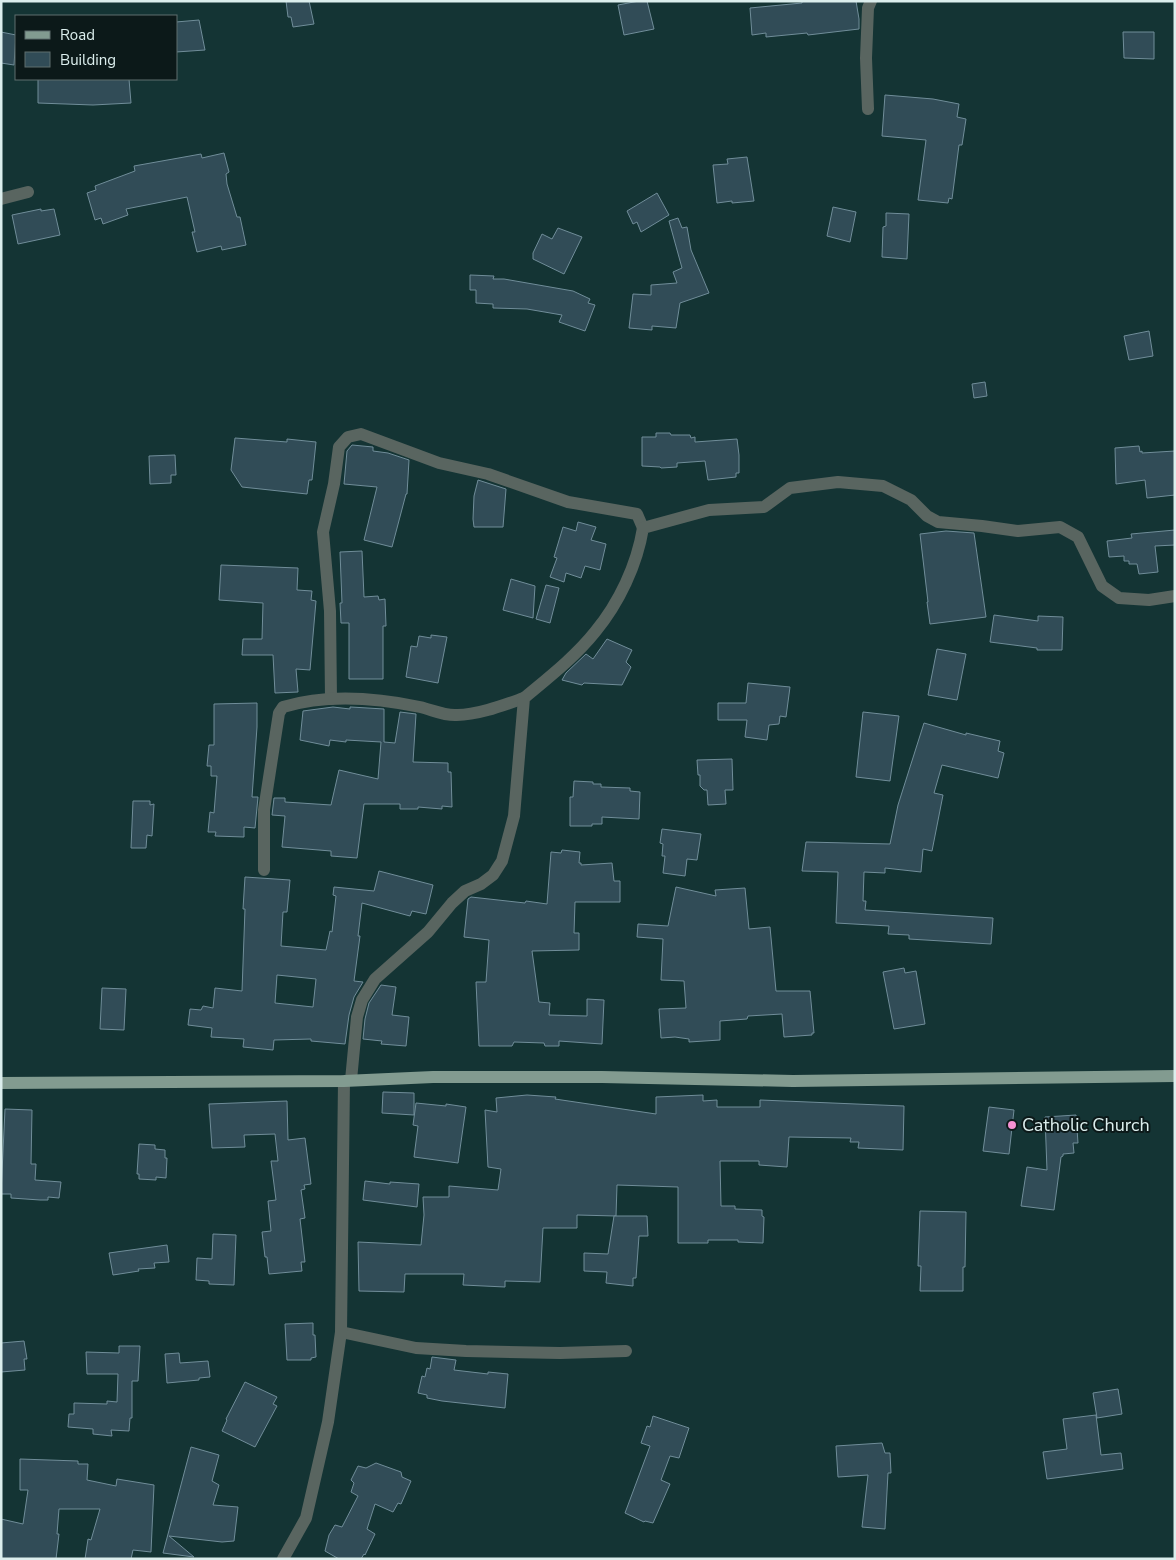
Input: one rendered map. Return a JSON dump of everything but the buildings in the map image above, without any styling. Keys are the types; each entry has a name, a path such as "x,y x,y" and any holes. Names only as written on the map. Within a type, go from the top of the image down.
{"main road":[{"path":"1,1083 347,1080 433,1077 793,1081 1175,1076"}],"street":[{"path":"868,109 866,58 868,8 871,1"},
{"path":"1,199 28,192"},
{"path":"264,870 264,810 279,713 283,706 331,699 384,701 422,707 445,715 459,715 495,708 524,698 563,665 595,633 620,596 640,548 643,528 637,514 568,502 488,474 439,462 361,434 348,437 339,447 334,484 323,532 330,611 331,699"},
{"path":"643,528 709,510 764,507 790,488 838,482 882,486 911,500 927,516 938,522 1018,531 1060,527 1078,536 1102,586 1119,598 1149,600 1175,596"},
{"path":"283,1559 306,1518 328,1422 341,1332 347,1080 357,1017 362,1000 375,979 428,932 452,903 465,891 481,884 493,875 502,861 514,816 524,698"},
{"path":"341,1332 416,1348 560,1353 626,1351"}],"place":[{"name":"Catholic Church","path":"1012,1125"}]}
